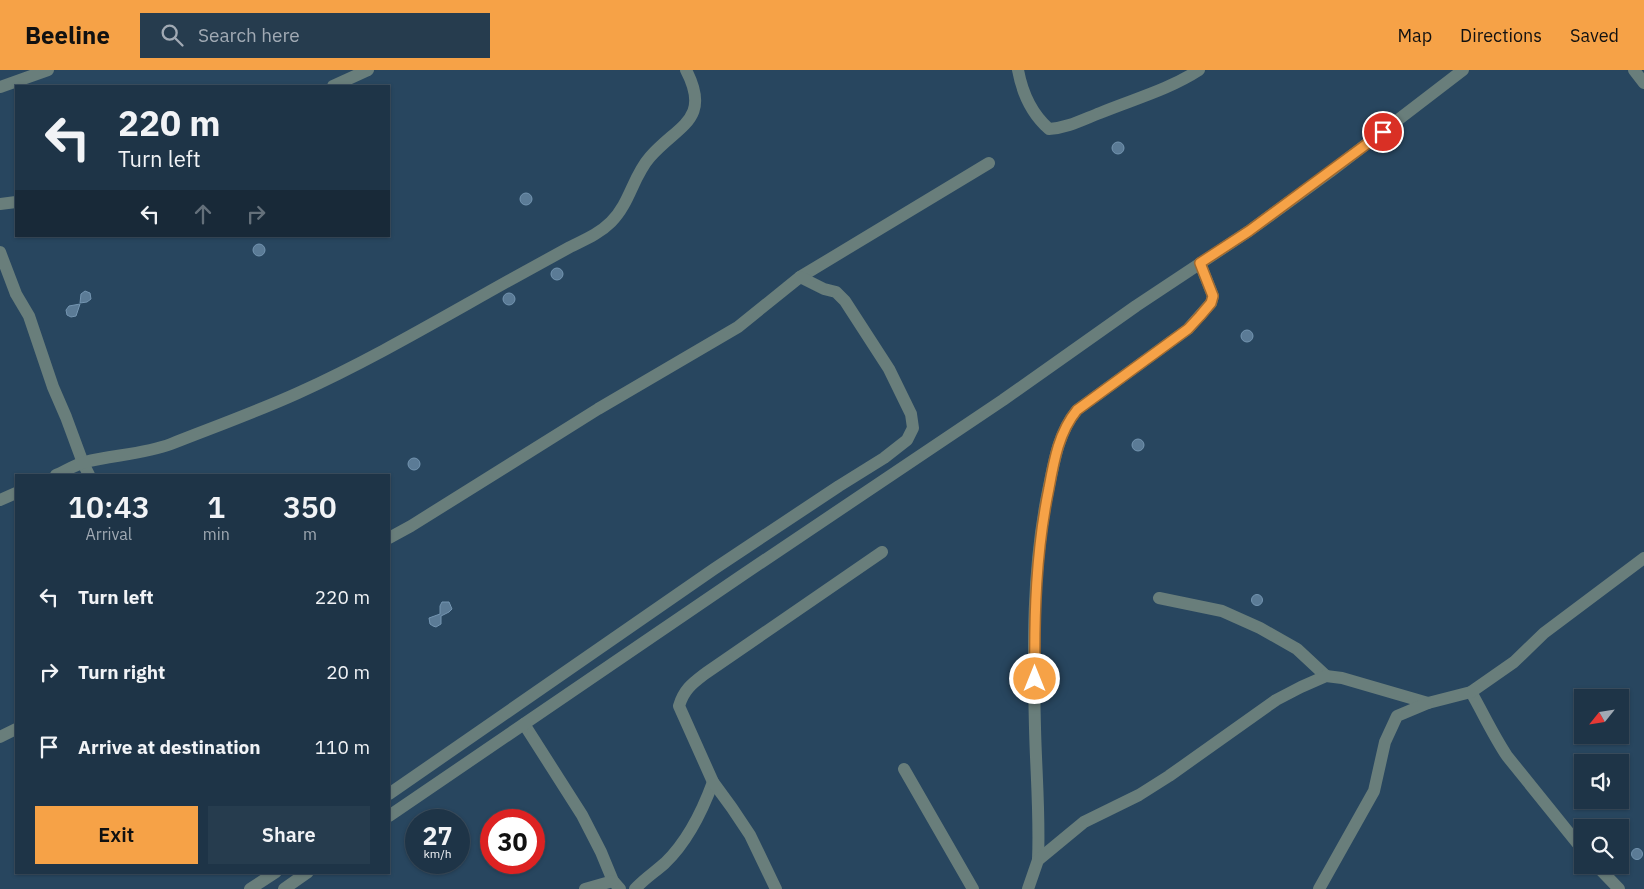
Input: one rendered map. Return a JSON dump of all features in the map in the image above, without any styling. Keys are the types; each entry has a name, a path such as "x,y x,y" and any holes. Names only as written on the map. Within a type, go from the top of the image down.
{"street":[{"path":"0,88 48,70"},
{"path":"335,85 368,70"},
{"path":"58,474 83,463 166,446 296,394 414,335 538,264 602,230 612,222 622,208 648,159 679,131 695,111 696,97 686,70"},
{"path":"1018,70 1024,92 1038,119 1049,129 1075,124 1101,112 1175,85 1199,70"},
{"path":"390,815 607,668 661,629 708,600 1003,400 1136,306 1249,231 1330,172 1463,70"},
{"path":"390,537 598,409 738,327 800,277 989,163"},
{"path":"0,204 15,202"},
{"path":"0,252 16,294 34,330 53,387 88,474"},
{"path":"1028,889 1038,860 1039,830 1035,720 1035,595 1042,521 1055,458 1068,422 1077,410 1188,329 1211,303 1213,296 1200,263"},
{"path":"390,793 714,568 884,458 907,440 912,428 911,414 889,369 860,323 845,301 836,292 824,289 800,277"},
{"path":"0,500 15,493"},
{"path":"776,889 750,835 713,782 679,706 682,694 706,673 882,552"},
{"path":"1319,889 1374,791 1385,742 1397,716 1428,704 1471,692 1514,662 1551,627 1644,558"},
{"path":"1159,598 1222,611 1260,628 1297,649 1326,676"},
{"path":"598,650 607,668"},
{"path":"1038,860 1084,822 1139,795 1276,700 1326,676 1350,680 1428,704"},
{"path":"1471,692 1496,740 1507,756 1574,839"},
{"path":"524,724 582,815 616,885 586,889"},
{"path":"0,737 15,730"},
{"path":"904,769 973,889"},
{"path":"635,889 666,862 686,838 702,813 713,782"},
{"path":"250,889 273,874"},
{"path":"284,889 305,874"},
{"path":"1605,874 1619,889"}],"building":[{"path":"1118,142 1124,148 1118,154 1112,148"},
{"path":"526,193 532,199 526,205 520,199"},
{"path":"259,244 265,250 259,256 253,250"},
{"path":"557,268 563,274 557,280 551,274"},
{"path":"85,291 90,293 91,299 80,303 81,294"},
{"path":"509,293 515,299 509,305 503,299"},
{"path":"80,304 76,316 71,317 67,315 66,310 69,306"},
{"path":"1247,330 1253,336 1247,342 1241,336"},
{"path":"1138,439 1144,445 1138,451 1132,445"},
{"path":"414,458 420,464 414,470 408,464"},
{"path":"1257,594 1263,600 1257,606 1251,600"},
{"path":"442,602 449,602 452,609 441,616 441,624 436,627 430,624 429,618 440,614"},
{"path":"1637,848 1643,854 1637,860 1631,854"}],"route":[{"path":"1035,679 1035,595 1042,521 1055,458 1068,422 1077,410 1188,329 1211,303 1213,296 1200,263 1249,231 1383,132"}]}
